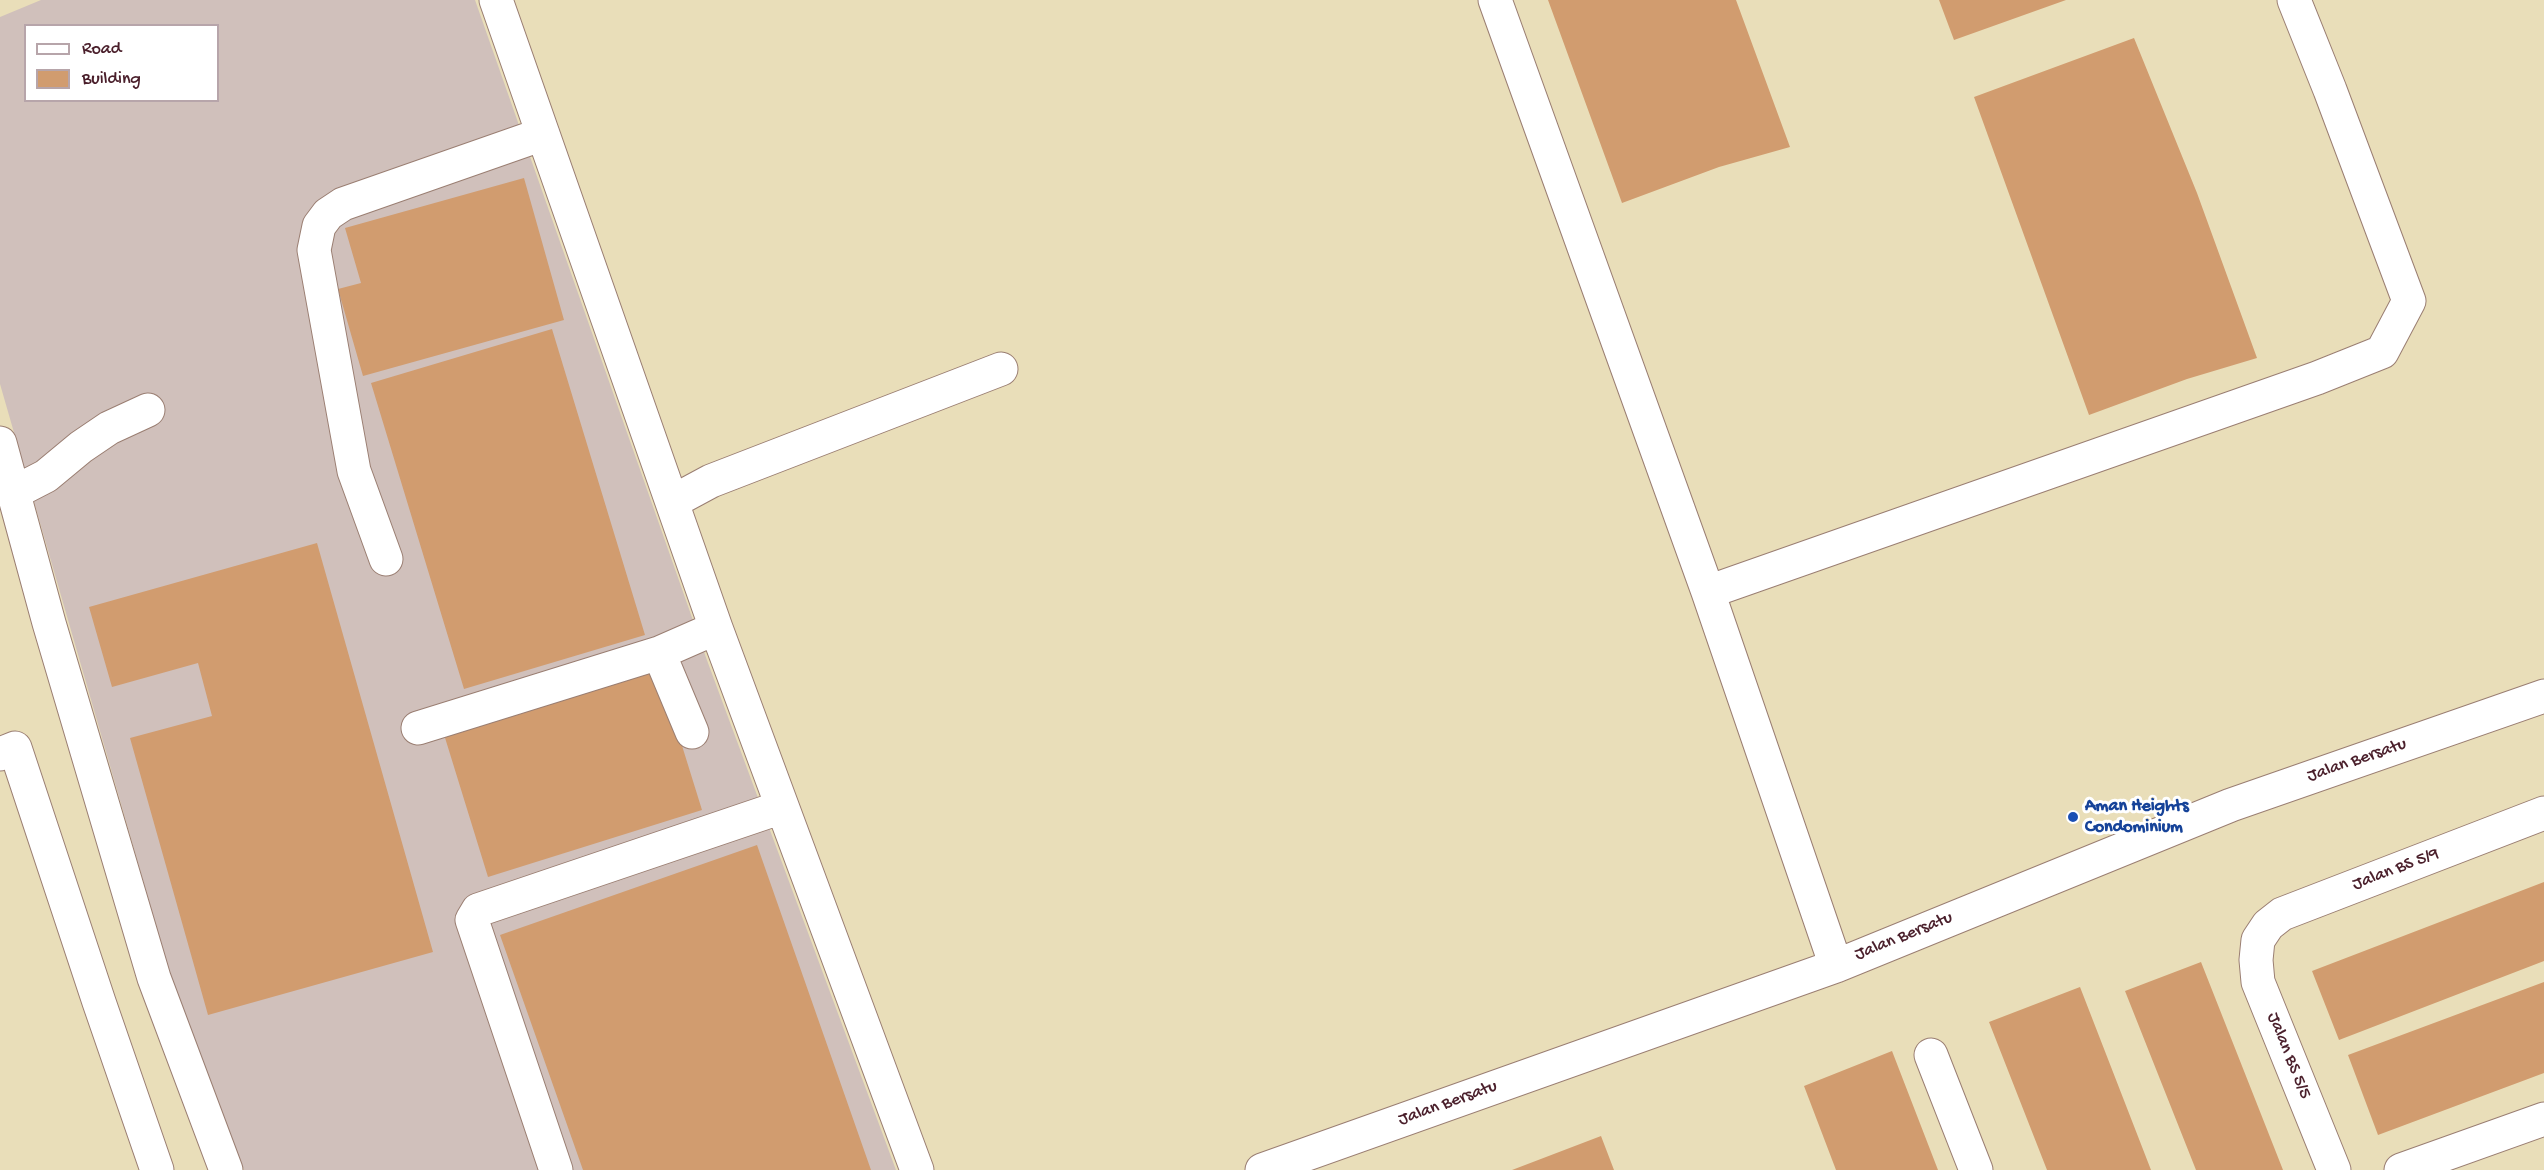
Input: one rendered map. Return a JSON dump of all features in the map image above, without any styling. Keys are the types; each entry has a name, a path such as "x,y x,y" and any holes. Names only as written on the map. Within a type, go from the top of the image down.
{"street":[{"path":"496,0 716,628 917,1170"},
{"path":"1495,0 1708,592 1836,966"},
{"path":"1708,592 2317,378 2382,352 2409,301 2294,0"},
{"path":"386,559 354,471 314,250 320,226 328,214 343,204 543,134"},
{"path":"672,502 711,481 1001,369"},
{"path":"15,492 46,476 81,447 109,428 148,411"},
{"path":"0,443 49,623 154,978 226,1170"},
{"path":"418,728 659,653 716,628"},
{"path":"659,653 692,732"},
{"name":"Jalan Bersatu","path":"1262,1170 1836,966 2231,805 2544,696"},
{"path":"0,754 15,748 157,1170"},
{"path":"556,1170 472,920 478,910 783,807"},
{"name":"Jalan BS 5/9","path":"2258,940 2268,925 2282,914 2544,813"},
{"name":"Jalan BS 5/5","path":"2258,940 2256,960 2258,982 2334,1170"},
{"path":"1931,1055 1976,1170"},
{"path":"2401,1170 2544,1119"}],"shaded area":[{"path":"41,0 475,0 708,663 896,1170 244,1170 170,974 0,384 0,17"}],"building":[{"path":"1548,0 1736,0 1790,147 1719,167 1622,203"},
{"path":"1939,0 2066,0 1954,40"},
{"path":"2134,38 2197,193 2257,358 2187,379 2089,415 1974,97"},
{"path":"524,178 564,320 363,376 338,289 361,283 345,228"},
{"path":"552,329 645,635 464,689 371,383"},
{"path":"317,543 433,952 208,1015 130,738 212,716 198,663 112,687 89,607"},
{"path":"656,662 702,810 488,877 442,728"},
{"path":"757,845 871,1170 583,1170 500,935"},
{"path":"2544,882 2544,961 2339,1040 2312,971"},
{"path":"2201,962 2283,1170 2196,1170 2125,991"},
{"path":"2544,982 2544,1073 2378,1135 2348,1055"},
{"path":"2080,987 2151,1170 2047,1170 1989,1022"},
{"path":"1892,1051 1938,1170 1836,1170 1804,1086"},
{"path":"1601,1136 1614,1170 1512,1170"}],"place":[{"name":"Aman Heights Condominium","path":"2073,817"}]}
